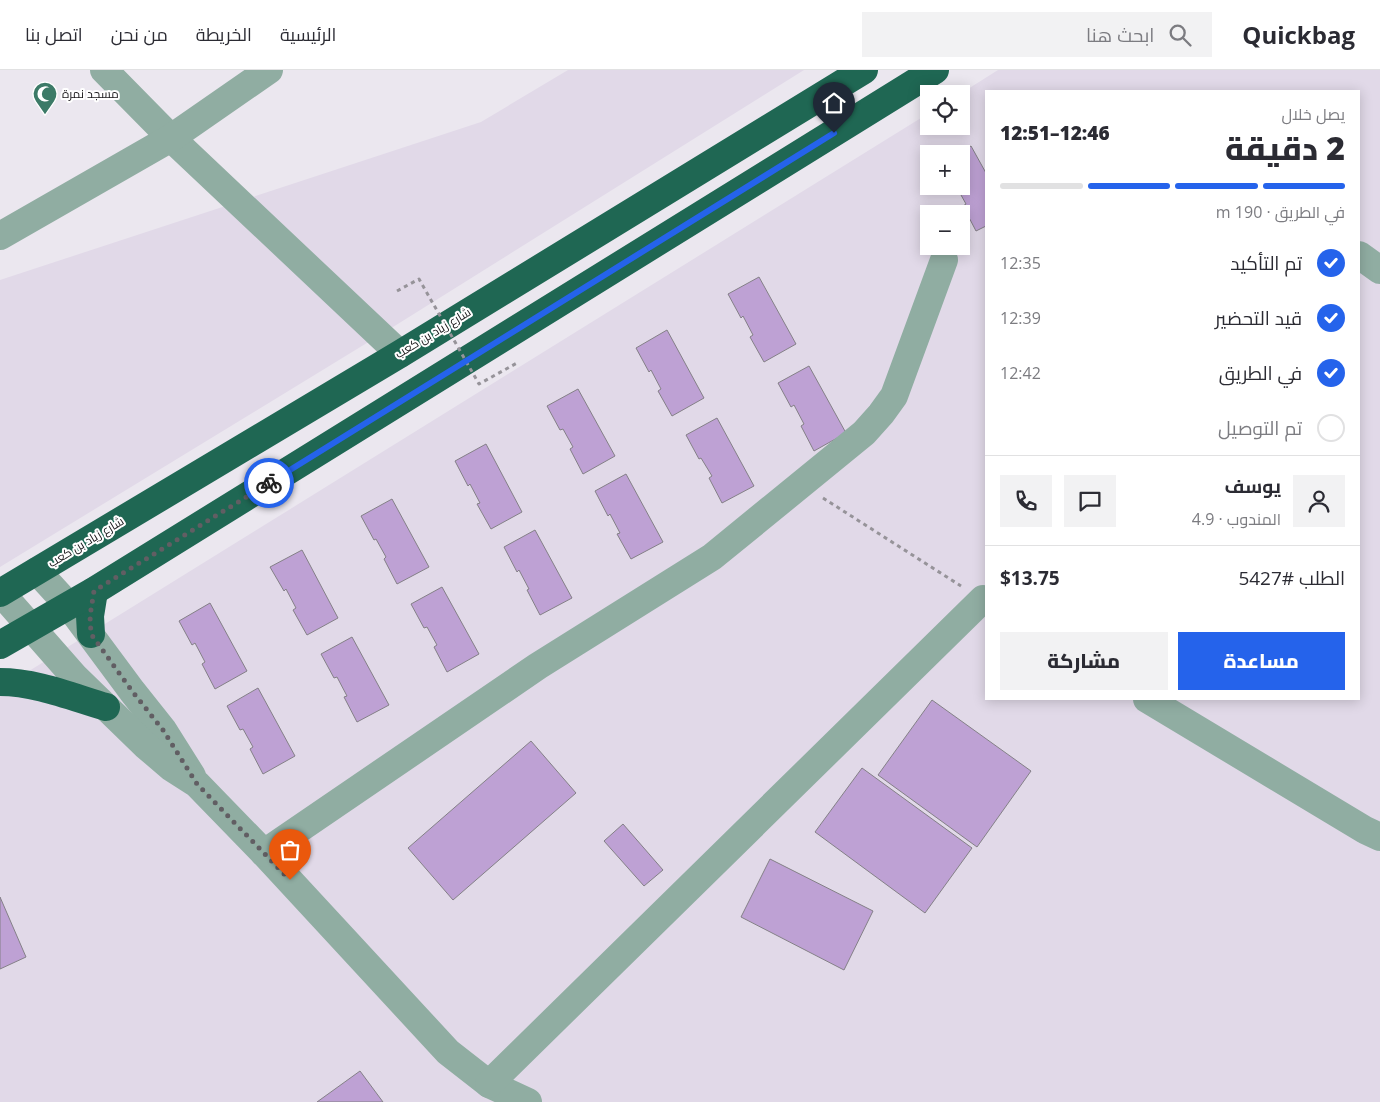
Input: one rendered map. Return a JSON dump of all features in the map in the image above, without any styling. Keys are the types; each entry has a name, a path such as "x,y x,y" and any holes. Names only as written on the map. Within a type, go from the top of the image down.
{"highway":[{"name":"شارع زياد بن كعب","path":"0,593 400,354 864,70"},
{"path":"0,645 94,591 935,70"},
{"path":"91,634 90,616 94,591"},
{"path":"0,682 47,689 106,707"}],"street":[{"path":"104,70 171,138 400,354"},
{"path":"0,236 171,138 269,70"},
{"path":"1360,256 1380,270"},
{"path":"264,853 538,666 712,557 864,432 881,414 894,396 944,260"},
{"path":"37,570 69,606 163,730 197,784 264,853 448,1052 489,1084 528,1102"},
{"path":"0,593 74,676 145,745 172,768 197,784"},
{"path":"489,1084 984,600"},
{"path":"1149,700 1365,830 1380,837"}],"path":[{"path":"397,292 420,279 479,384 517,363"},
{"path":"801,484 984,600"}],"shaded area":[{"path":"568,70 804,70 393,327 0,567 0,280 481,122"},
{"path":"998,70 1380,70 1380,1102 0,1102 0,689 920,119 920,135 970,135 970,88"}],"building":[{"path":"971,146 985,171 985,226 976,231 970,219 970,205 964,205 966,204 961,195 970,195"},
{"path":"759,277 796,344 764,362 750,337 753,335 743,316 741,318 728,294"},
{"path":"667,330 704,398 672,416 658,391 661,389 651,370 649,372 636,348"},
{"path":"809,366 846,433 814,451 801,426 804,424 794,405 791,407 778,383"},
{"path":"578,389 615,456 583,474 570,449 573,447 563,429 560,430 547,406"},
{"path":"717,418 754,486 722,503 709,478 712,476 701,458 699,459 686,435"},
{"path":"486,444 522,512 491,529 477,504 480,503 470,484 468,486 455,461"},
{"path":"626,474 663,542 631,559 617,534 620,533 610,514 608,516 595,491"},
{"path":"392,499 429,567 397,584 384,559 386,557 361,516"},
{"path":"535,530 572,598 540,615 519,570 517,572 504,547"},
{"path":"302,550 338,618 307,635 293,610 296,608 286,589 284,591 270,567"},
{"path":"442,587 479,654 447,672 434,647 437,645 427,627 424,628 411,604"},
{"path":"210,603 247,671 215,689 202,664 205,662 195,643 192,645 179,621"},
{"path":"352,637 389,705 357,722 344,697 347,696 337,677 334,678 321,654"},
{"path":"258,688 295,756 263,774 250,749 253,747 243,729 240,730 227,706"},
{"path":"932,700 1031,771 977,847 878,775"},
{"path":"531,741 576,793 453,900 408,848"},
{"path":"862,768 972,848 925,913 815,832"},
{"path":"623,824 663,870 644,886 604,841"},
{"path":"770,859 873,911 844,970 741,917"},
{"path":"0,897 26,957 0,969"},
{"path":"360,1071 383,1102 317,1102"}],"way so far":[{"path":"269,483 94,591 90,616 91,634 163,730 197,784 290,880"}],"place":[{"name":"مسجد نمرة","path":"45,115"}],"route":[{"path":"269,483 834,133"}]}
